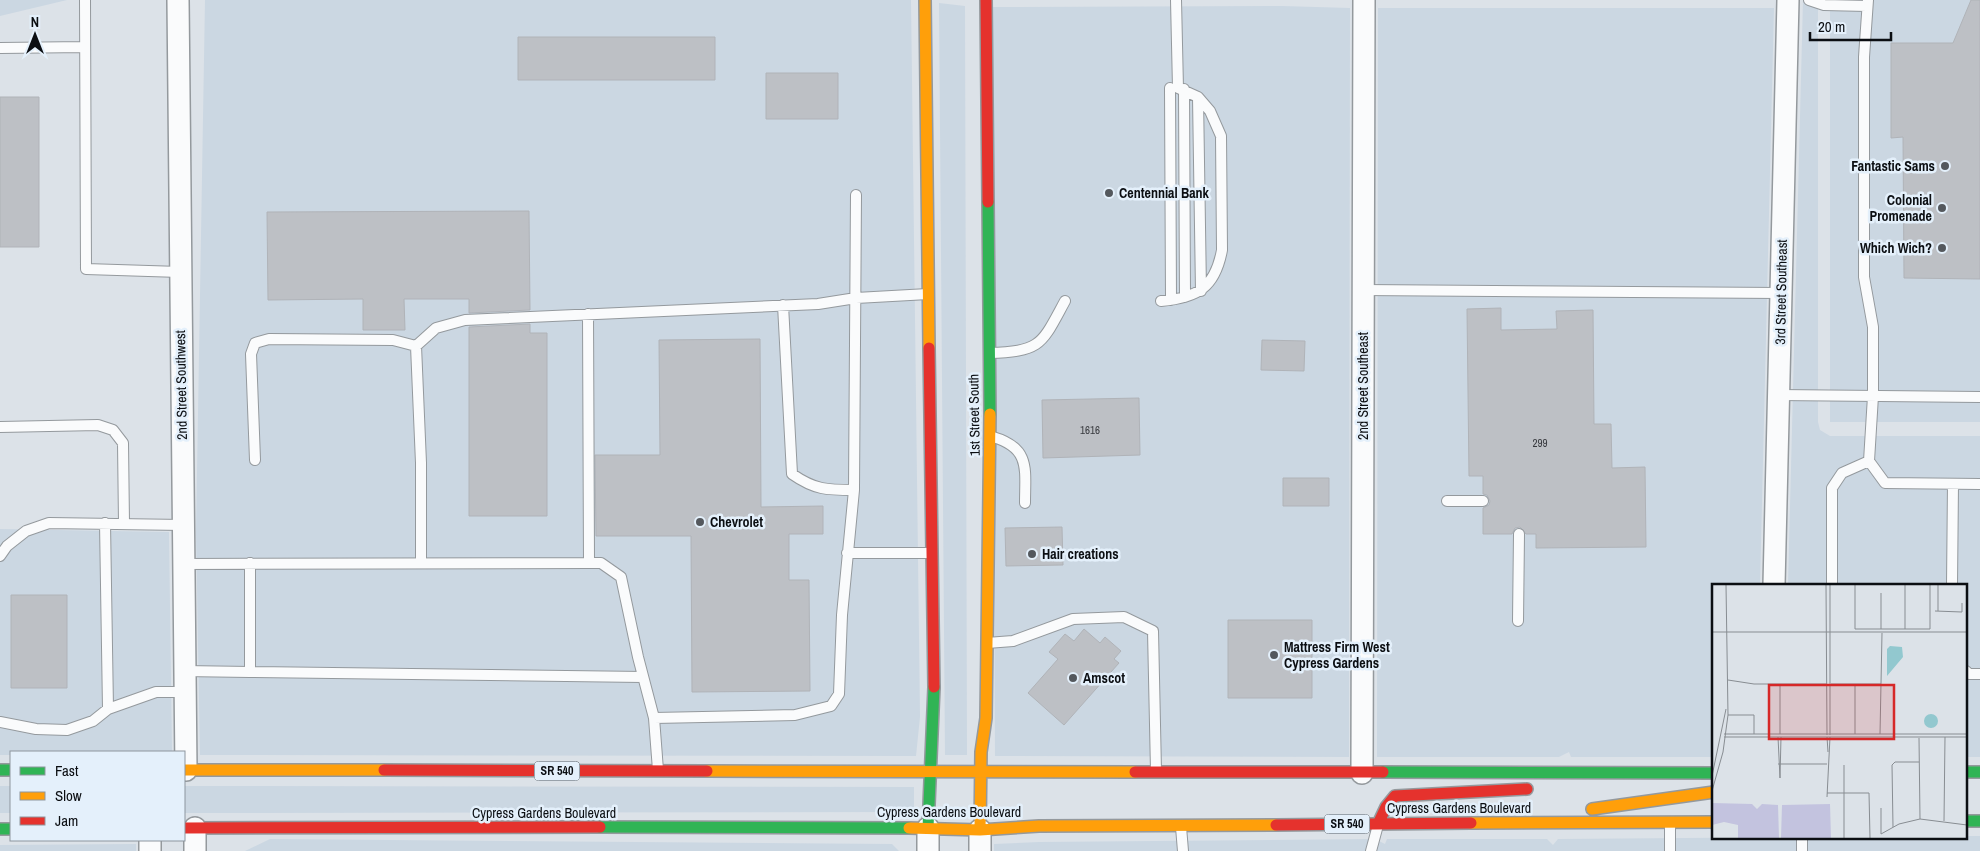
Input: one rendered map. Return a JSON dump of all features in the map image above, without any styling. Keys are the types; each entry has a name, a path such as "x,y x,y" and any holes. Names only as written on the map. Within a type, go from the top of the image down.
{"main road":[{"path":"925,0 934,718 928,828"},
{"name":"1st Street South","path":"980,830 981,771 986,718 990,437 986,0"},
{"name":"SR 540","path":"185,770 1712,773"},
{"path":"1378,824 1386,807 1395,796 1532,788 1562,773"},
{"path":"1552,823 1558,816 1608,806 1712,792"},
{"name":"Cypress Gardens Boulevard","path":"190,828 928,828 980,830 1039,826 1712,822"}],"street":[{"name":"2nd Street Southwest","path":"178,0 185,751"},
{"name":"2nd Street Southeast","path":"1362,773 1364,0"},
{"name":"3rd Street Southeast","path":"1774,584 1788,0"},
{"path":"190,828 195,851"},
{"path":"928,828 928,851"},
{"path":"980,830 980,851"}],"lane":[{"path":"85,0 86,269 180,272"},
{"path":"1176,0 1177,88 1185,298"},
{"path":"1809,0 1824,5 1867,3 1864,84 1864,277 1873,327 1873,396 1869,461 1885,483 1980,484"},
{"path":"0,48 85,47"},
{"path":"1177,88 1198,97 1210,111 1221,136 1222,250 1219,267 1211,281 1201,291 1185,298 1166,301 1177,88"},
{"path":"1198,97 1201,291"},
{"path":"654,718 795,715 831,706 839,694 847,553 854,490 856,194"},
{"path":"1362,290 1781,292"},
{"path":"416,346 436,328 465,320 818,304 856,298 928,294"},
{"path":"988,353 1022,352 1031,348 1048,332 1065,301"},
{"path":"783,305 792,474 808,485 819,489 854,490"},
{"path":"588,314 589,563"},
{"path":"255,460 251,354 255,343 269,339 393,340 416,346"},
{"path":"416,346 421,463 421,562"},
{"path":"1778,396 1980,396"},
{"path":"0,427 98,425 113,430 123,443 124,523"},
{"path":"990,437 1012,444 1023,458 1025,503"},
{"path":"1832,584 1832,488 1842,473 1869,461"},
{"path":"1952,584 1954,484"},
{"path":"1448,501 1483,501"},
{"path":"0,556 7,546 26,531 50,522 182,525"},
{"path":"105,523 108,709"},
{"path":"1518,621 1519,534"},
{"path":"847,553 931,552"},
{"path":"250,563 250,672"},
{"path":"183,564 601,563 621,577 654,718 658,771"},
{"path":"987,643 1013,641 1073,619 1124,617 1153,631 1156,772"},
{"path":"183,671 643,677"},
{"path":"0,722 36,729 67,730 93,721 108,709 156,692 184,692"},
{"path":"1670,822 1670,851"},
{"path":"1372,851 1378,824"},
{"path":"1181,826 1182,851"},
{"path":"1802,838 1802,851"}],"shaded area":[{"path":"0,0 67,0 0,16"},
{"path":"205,0 911,0 920,717 916,756 200,755 196,532"},
{"path":"1803,0 1818,0 1818,422 1820,430 1830,436 1980,436 1980,757 1968,757 1968,584 1788,584"},
{"path":"1830,0 1980,0 1980,422 1830,422"},
{"path":"939,3 965,6 967,755 945,755"},
{"path":"1282,6 1350,8 1349,757 995,756 992,7"},
{"path":"1378,8 1774,8 1760,584 1712,584 1712,757 1571,757 1569,752 1559,757 1377,757"},
{"path":"0,529 169,532 172,751 10,751 10,755 0,755"},
{"path":"0,786 10,786 10,813 0,813"},
{"path":"185,786 914,787 914,812 185,813"},
{"path":"1968,836 1980,836 1980,851 994,851 994,844 1039,842 1375,839 1385,844 1387,839 1547,839 1553,845 1558,839 1968,838"},
{"path":"270,839 892,844 899,851 245,851"},
{"path":"136,844 136,851 0,851 0,845"}],"building":[{"name":"Colonial Promenade","path":"1971,0 1980,0 1980,279 1904,278 1903,137 1891,138 1891,43 1953,43"},
{"path":"518,37 715,37 715,80 518,80"},
{"path":"766,73 838,73 838,119 766,119"},
{"path":"0,97 39,97 39,247 0,247"},
{"path":"529,211 530,310 469,313 469,299 404,299 405,330 363,330 363,299 268,300 267,212"},
{"path":"1501,308 1501,330 1557,329 1556,311 1593,310 1594,424 1611,424 1612,468 1645,467 1646,547 1536,548 1536,534 1526,534 1520,527 1515,528 1512,534 1483,534 1483,508 1489,505 1490,501 1487,495 1483,494 1483,476 1469,476 1467,309"},
{"path":"530,324 530,333 547,333 547,516 469,516 469,327"},
{"path":"760,339 761,507 823,506 823,534 789,534 789,580 809,580 810,691 692,692 691,536 596,536 595,455 660,455 659,340"},
{"path":"1262,340 1305,341 1304,371 1261,370"},
{"path":"1139,398 1140,455 1043,458 1042,400"},
{"path":"1283,478 1329,478 1329,506 1283,506"},
{"path":"1062,527 1063,565 1006,566 1005,528"},
{"path":"11,595 67,595 67,688 11,688"},
{"path":"1228,620 1312,620 1312,698 1228,698"},
{"name":"Amscot","path":"1084,629 1100,643 1105,637 1121,651 1114,659 1119,663 1064,725 1028,693 1058,659 1049,652 1065,634 1074,641"}],"traffic: fast":[{"path":"988,202 990,414"},
{"path":"928,828 934,687"},
{"path":"0,770 10,770"},
{"path":"1383,772 1712,773"},
{"path":"1968,772 1980,772"},
{"path":"1968,821 1980,821"},
{"path":"600,827 909,828"},
{"path":"0,829 10,829"}],"traffic: slow":[{"path":"925,0 929,348"},
{"path":"980,830 981,752 986,718 990,414"},
{"path":"185,770 384,770"},
{"path":"707,771 1135,772"},
{"path":"1592,809 1712,792"},
{"path":"1471,823 1712,822"},
{"path":"909,828 980,830 1039,826 1276,825"}],"traffic: jam":[{"path":"986,0 988,202"},
{"path":"929,348 934,687"},
{"path":"384,770 707,771"},
{"path":"1135,772 1383,772"},
{"path":"1378,824 1386,807 1395,796 1527,789"},
{"path":"1276,825 1471,823"},
{"path":"185,828 600,827"}],"place":[{"name":"Fantastic Sams","path":"1945,166"},
{"name":"Centennial Bank","path":"1109,193"},
{"name":"Colonial Promenade","path":"1942,208"},
{"name":"Which Wich?","path":"1942,248"},
{"name":"Chevrolet","path":"700,522"},
{"name":"Hair creations","path":"1032,554"},
{"name":"Mattress Firm West Cypress Gardens","path":"1274,655"},
{"name":"Amscot","path":"1073,678"}]}
